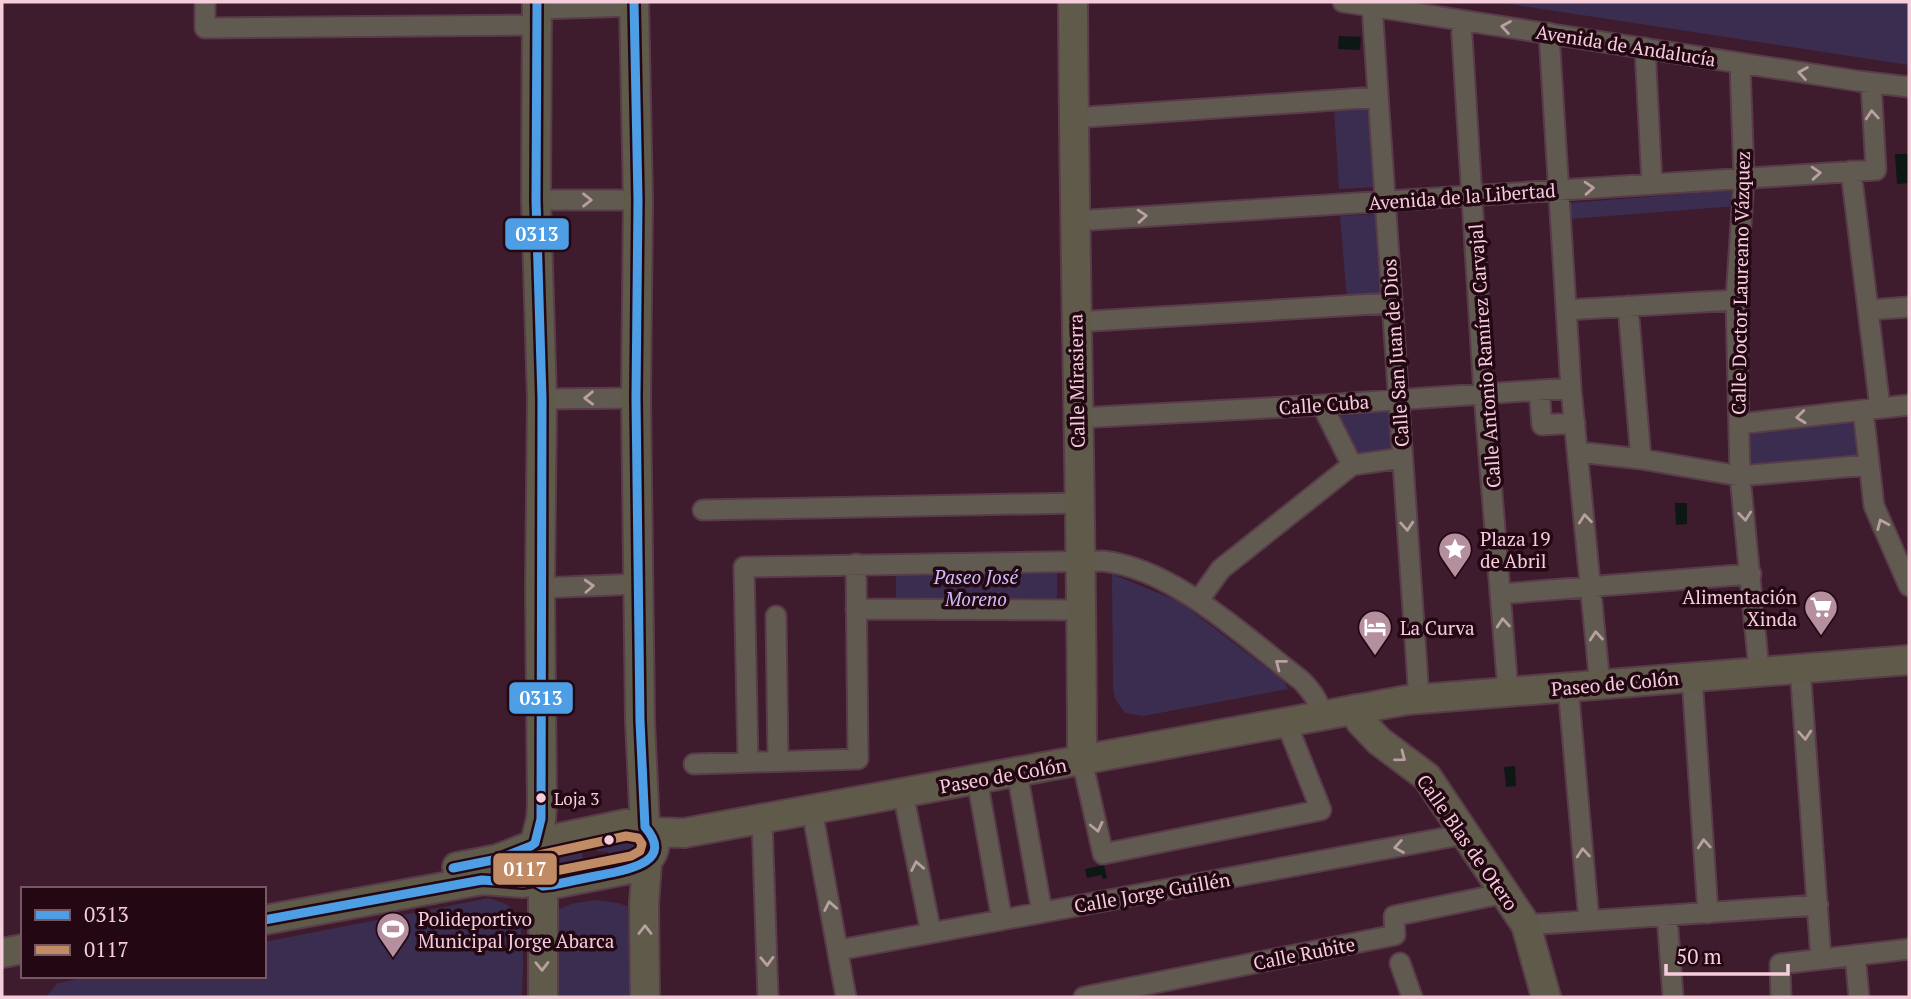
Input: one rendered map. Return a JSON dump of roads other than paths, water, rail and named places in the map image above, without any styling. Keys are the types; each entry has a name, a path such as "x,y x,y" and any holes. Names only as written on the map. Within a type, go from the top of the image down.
{"street":[{"path":"205,2 205,28 537,12 634,4 638,200 636,398 640,746 649,843 644,904 645,997"},
{"name":"Calle Mirasierra","path":"1073,2 1082,761"},
{"name":"Avenida de Andalucía","path":"1343,2 1909,87"},
{"name":"Calle San Juan de Dios","path":"1372,6 1419,699"},
{"path":"537,12 536,200 542,399 542,805 541,819 526,859 527,873 538,884 543,997"},
{"name":"Calle Antonio Ramírez Carvajal","path":"1461,20 1474,195 1484,394 1508,691"},
{"path":"1549,33 1572,388 1600,685"},
{"path":"1645,48 1652,184"},
{"name":"Calle Doctor Laureano Vázquez","path":"1740,63 1744,178 1736,300 1740,476 1759,670"},
{"path":"1871,83 1876,170 1851,171 1868,310 1872,409 1869,466 1874,506 1909,586"},
{"path":"1073,118 1378,96"},
{"name":"Avenida de la Libertad","path":"1074,220 1851,171"},
{"path":"536,200 638,200"},
{"path":"1566,310 1736,300"},
{"path":"1075,321 1391,303"},
{"path":"1628,306 1641,459"},
{"path":"1868,310 1909,306"},
{"name":"Calle Cuba","path":"1077,418 1572,388"},
{"path":"1539,390 1542,425 1575,423"},
{"path":"542,399 636,398"},
{"path":"1322,405 1352,465"},
{"path":"1739,424 1909,405"},
{"path":"1578,452 1641,459 1740,476 1869,466"},
{"path":"1198,601 1221,569 1352,465 1402,458"},
{"path":"703,510 1079,503"},
{"path":"748,762 744,567 1118,562 1162,580 1198,601 1302,681 1319,703 1321,716"},
{"path":"694,764 858,760 856,564"},
{"path":"1500,594 1751,574"},
{"path":"540,588 638,584"},
{"path":"856,609 1081,610"},
{"path":"776,616 778,761"},
{"name":"Paseo de Colón","path":"649,843 684,833 1419,699 1909,660"},
{"path":"1800,667 1821,959"},
{"path":"1692,677 1708,913"},
{"path":"1568,687 1588,921"},
{"name":"Calle Blas de Otero","path":"1356,709 1360,721 1380,741 1427,777 1505,893 1526,925 1546,997"},
{"path":"1082,761 1103,854 1321,810 1286,722"},
{"path":"1017,772 1042,912"},
{"path":"977,779 1002,920"},
{"path":"903,793 931,933"},
{"path":"812,810 846,997"},
{"path":"762,819 768,997"},
{"path":"266,903 498,859 533,844 626,824 649,843"},
{"name":"Calle Jorge Guillén","path":"839,950 1466,834"},
{"path":"266,920 482,880 538,884 635,868 649,843"},
{"name":"Calle Rubite","path":"1084,997 1395,935 1394,916 1505,893"},
{"path":"1526,925 1818,905"},
{"path":"1667,915 1673,997"},
{"path":"2,953 21,949"},
{"path":"1781,997 1780,964 1909,949"},
{"path":"1855,955 1859,997"},
{"path":"1400,963 1412,997"},
{"path":"2,968 21,964"}],"place":[{"name":"Plaza 19 de Abril","path":"1455,579"},
{"name":"Alimentación Xinda","path":"1821,637"},
{"name":"La Curva","path":"1375,657"},
{"name":"Loja 3","path":"541,798"},
{"name":"Polideportivo Municipal Jorge Abarca","path":"393,959"}],"park label":[{"name":"Paseo José Moreno","path":"976,587"}]}
